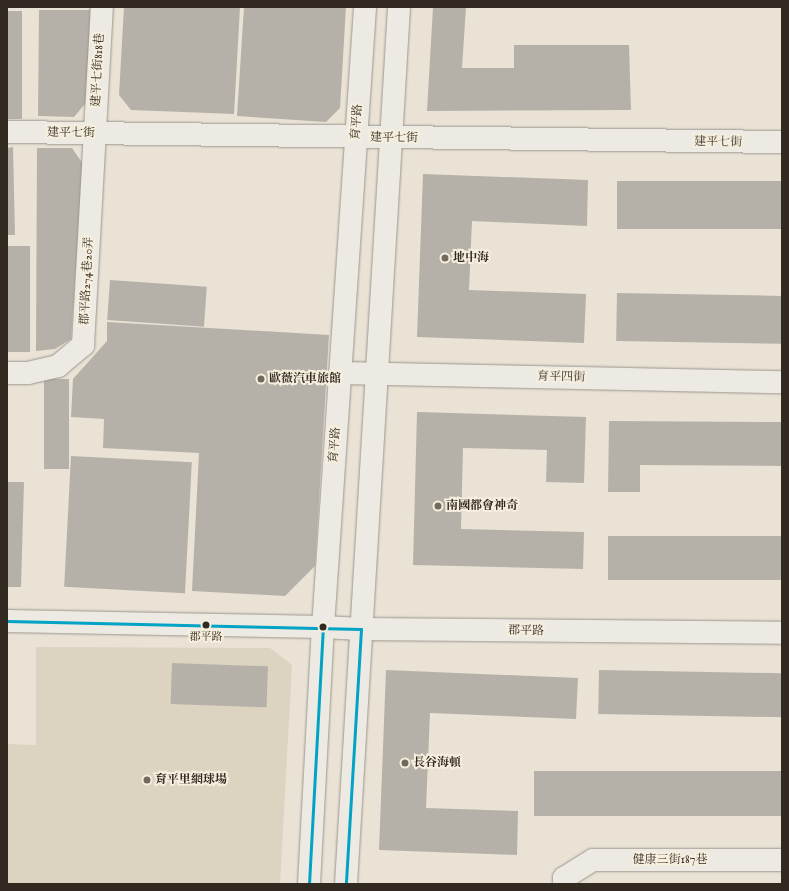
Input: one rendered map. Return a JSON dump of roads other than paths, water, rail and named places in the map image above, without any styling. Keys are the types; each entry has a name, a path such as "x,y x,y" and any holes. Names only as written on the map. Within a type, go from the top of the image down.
{"street":[{"name":"建平七街818巷","path":"95,133 102,7"},
{"name":"育平路","path":"309,884 323,627 365,7"},
{"path":"346,884 400,7"},
{"name":"建平七街","path":"7,132 782,142"},
{"name":"郡平路274巷20弄","path":"7,373 28,373 58,366 83,345 95,133"},
{"name":"育平四街","path":"340,373 377,372 782,382"},
{"name":"郡平路","path":"7,621 362,629 782,633"},
{"name":"健康三街187巷","path":"564,881 593,860 782,860"}],"place":[{"name":"地中海","path":"445,258"},
{"name":"歐薇汽車旅館","path":"261,379"},
{"name":"南國都會神奇","path":"438,506"},
{"name":"郡平路","path":"206,625"},
{"name":"長谷海頓","path":"405,763"},
{"name":"育平里網球場","path":"147,780"}]}
